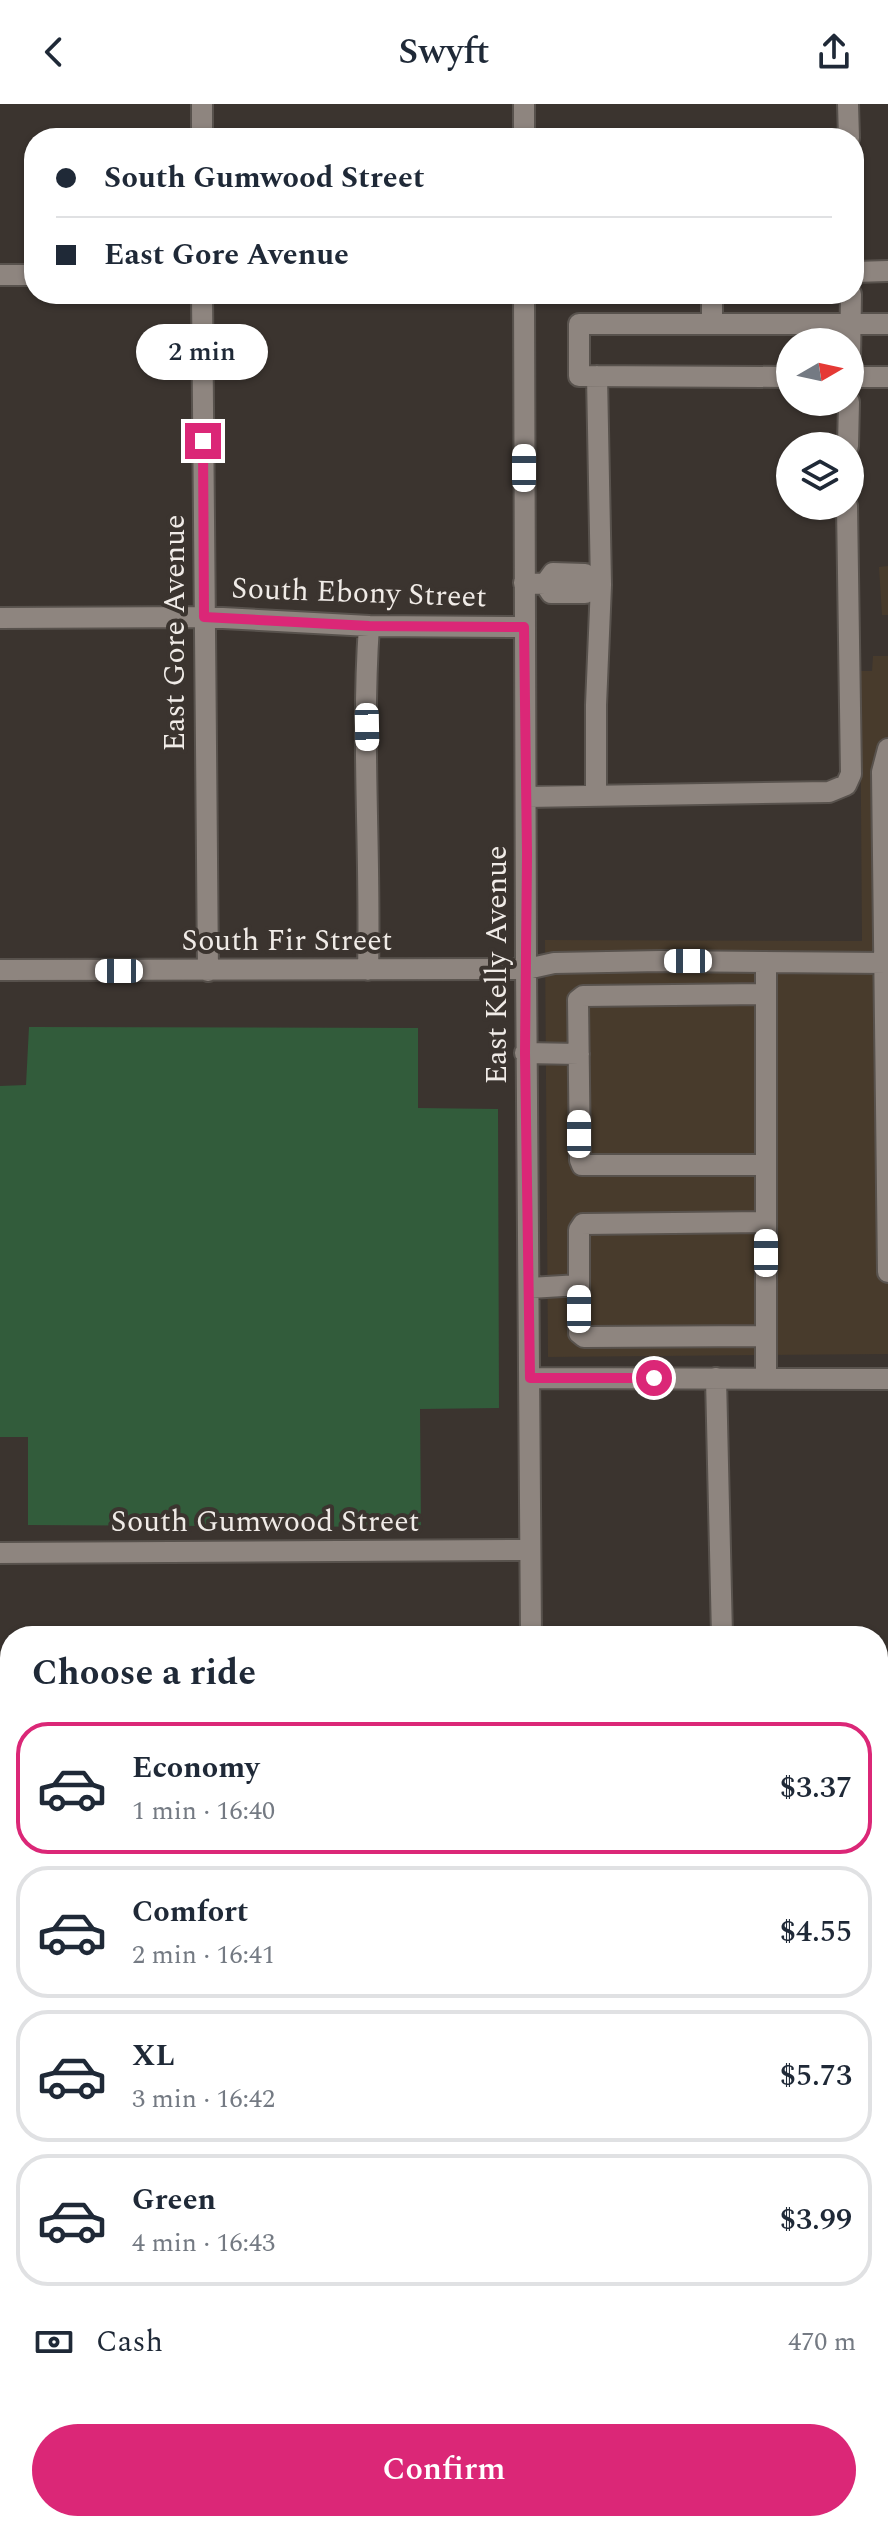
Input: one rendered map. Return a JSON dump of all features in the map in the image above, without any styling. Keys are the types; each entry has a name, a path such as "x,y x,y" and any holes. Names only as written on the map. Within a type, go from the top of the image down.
{"street":[{"path":"202,104 202,128"},
{"path":"524,104 524,128"},
{"path":"848,104 849,128"},
{"path":"864,272 888,271"},
{"path":"0,275 24,275"},
{"name":"East Gore Avenue","path":"202,304 208,971"},
{"name":"East Kelly Avenue","path":"524,304 535,584 524,627 531,1626"},
{"path":"712,304 712,324"},
{"path":"851,304 851,328"},
{"path":"776,377 579,376 579,324 888,324"},
{"path":"596,795 597,376"},
{"path":"864,377 888,377"},
{"path":"526,797 829,792 846,785 851,774 847,520"},
{"path":"535,584 551,593 585,593 598,584"},
{"name":"South Ebony Street","path":"0,618 204,617 369,626 524,627"},
{"path":"368,970 370,881 366,673 369,626"},
{"path":"888,749 882,772 887,964 888,1272"},
{"path":"766,962 766,1378"},
{"name":"South Fir Street","path":"0,970 527,969 554,963 887,964"},
{"path":"766,994 583,996 578,1000 582,1165 766,1165"},
{"path":"525,1053 579,1054"},
{"path":"766,1222 583,1224 579,1230 579,1333 584,1337 766,1336"},
{"path":"530,1288 579,1285"},
{"path":"530,1378 888,1379"},
{"path":"716,1378 722,1626"},
{"name":"South Gumwood Street","path":"0,1553 530,1550"}],"shaded area":[{"path":"888,566 888,615 882,615 879,567"},
{"path":"873,656 888,656 888,1354 548,1357 545,940 862,941 860,671 872,671"}],"green space":[{"path":"29,1027 418,1028 418,1108 498,1109 499,1408 420,1409 421,1527 28,1525 28,1437 0,1437 0,1086 26,1085"}],"route":[{"path":"203,441 204,617 369,626 524,627 527,854 525,1053 530,1378 654,1378"}]}
